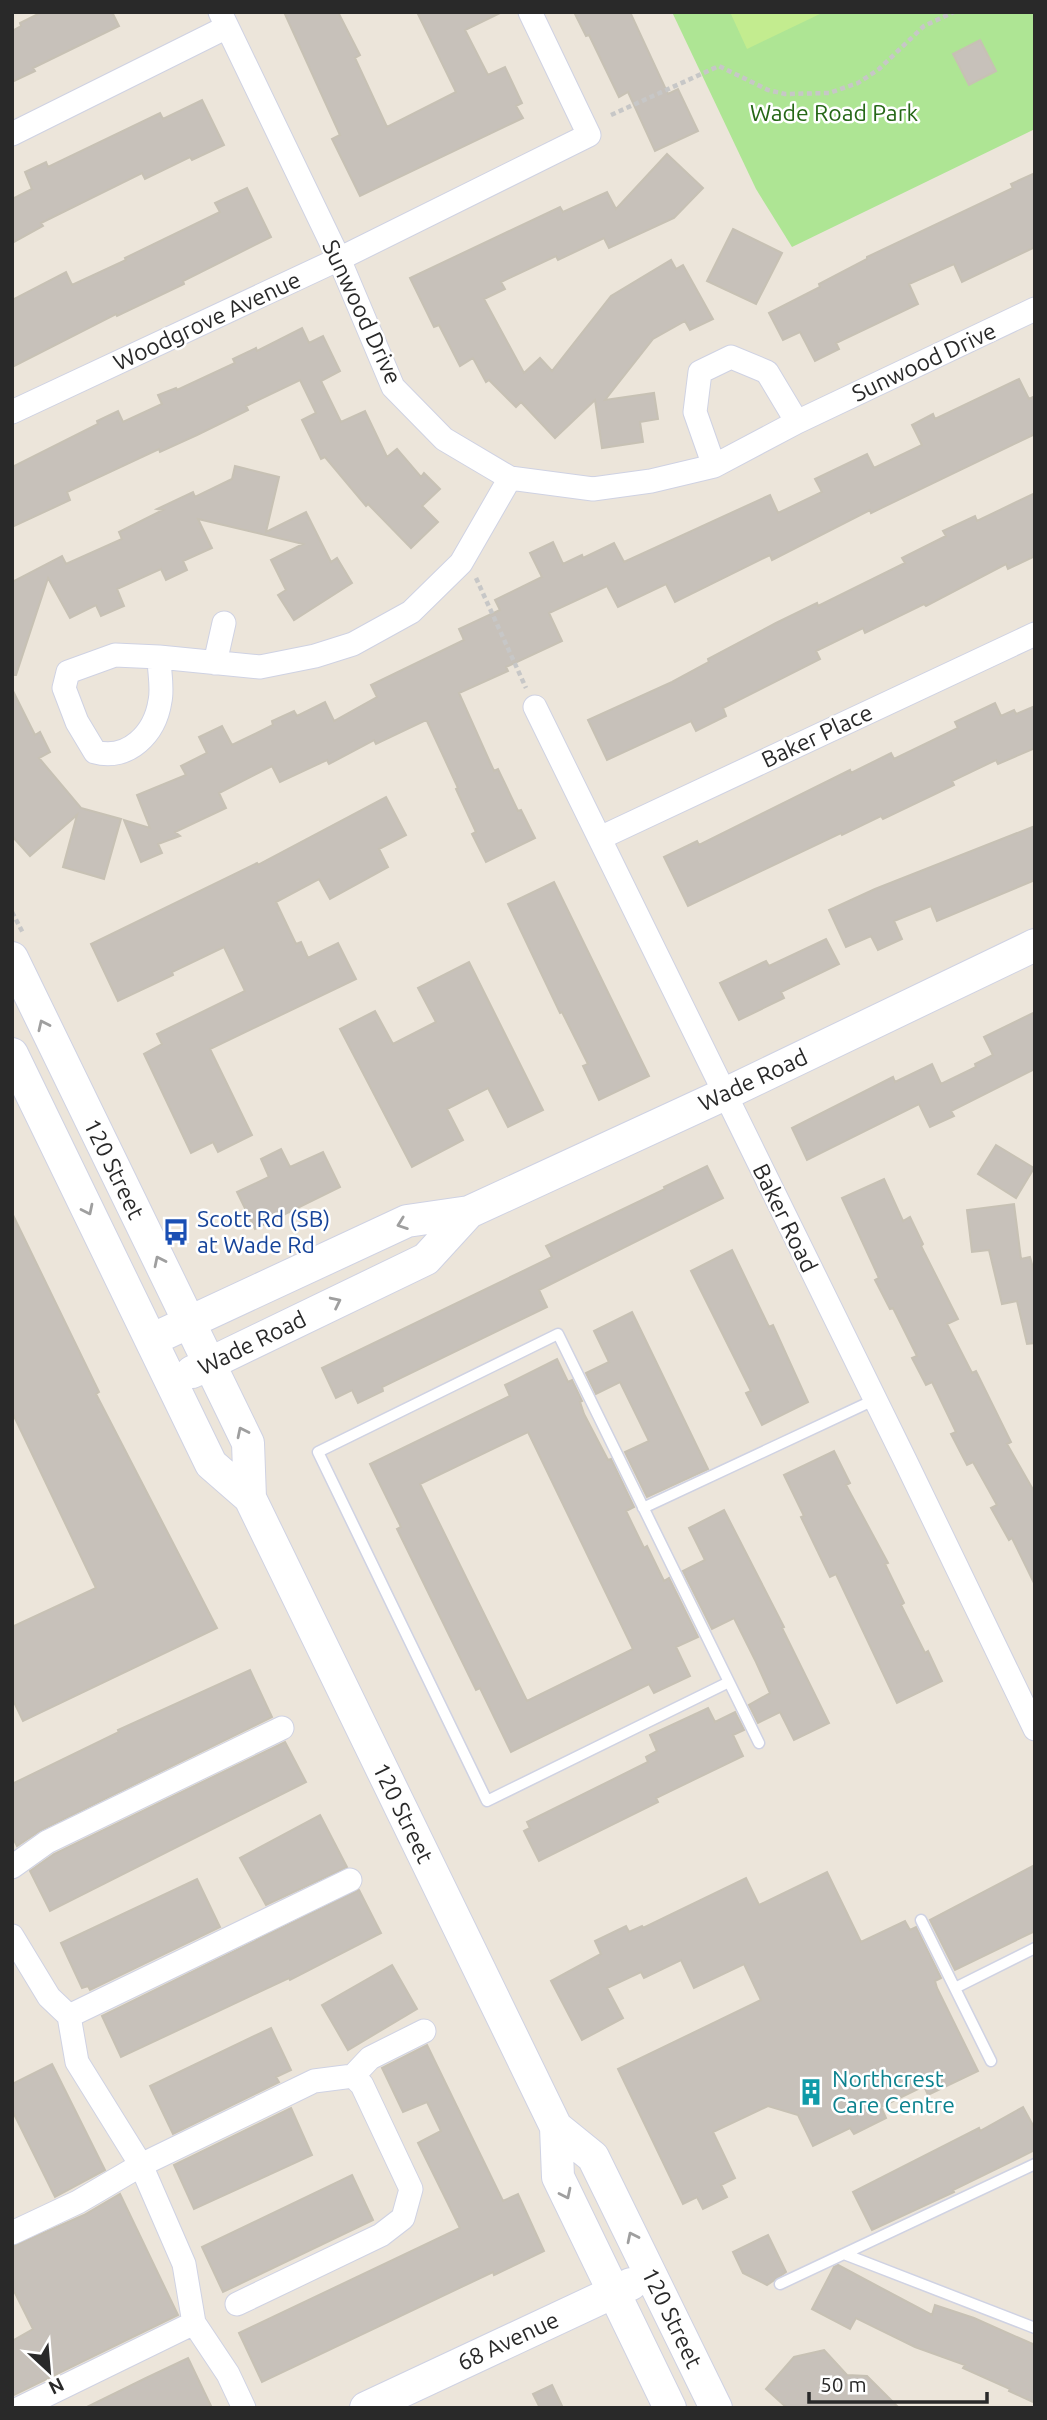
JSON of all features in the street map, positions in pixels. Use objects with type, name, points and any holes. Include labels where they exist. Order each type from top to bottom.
[{"type":"main road","name":"Wade Road","points":[[151,1340],[407,1221],[469,1212],[1035,945]]},
{"type":"main road","name":"120 Street","points":[[12,958],[248,1443],[250,1498]]},
{"type":"main road","name":"120 Street","points":[[12,1054],[211,1464],[250,1498],[556,2127],[558,2177],[670,2408]]},
{"type":"main road","name":"Wade Road","points":[[172,1381],[426,1259],[469,1212]]},
{"type":"main road","name":"120 Street","points":[[556,2127],[593,2157],[716,2408]]},
{"type":"main road","name":"68 Avenue","points":[[366,2408],[650,2275]]},
{"type":"street","name":"Woodgrove Avenue","points":[[12,412],[339,260],[589,135],[530,12]]},
{"type":"street","points":[[12,134],[224,19]]},
{"type":"street","name":"Sunwood Drive","points":[[224,19],[339,260],[394,387],[444,439],[510,478],[593,489],[651,481],[714,466],[797,422],[1035,309]]},
{"type":"street","points":[[714,466],[695,412],[700,372],[731,357],[767,372],[797,422]]},
{"type":"street","points":[[159,657],[161,701],[150,729],[125,753],[107,755],[95,752],[76,722],[64,688],[68,672],[115,655],[159,657],[260,667],[315,656],[353,644],[411,612],[461,563],[510,478]]},
{"type":"street","points":[[215,663],[225,623]]},
{"type":"street","name":"Baker Place","points":[[600,838],[1035,634]]},
{"type":"street","name":"Baker Road","points":[[535,708],[1035,1730]]},
{"type":"street","points":[[12,1867],[47,1842],[282,1728]]},
{"type":"street","points":[[69,2016],[351,1880]]},
{"type":"street","points":[[12,1936],[49,1997],[69,2016],[77,2062],[141,2165],[184,2264],[194,2323],[228,2374],[244,2408]]},
{"type":"street","points":[[12,2233],[78,2202],[141,2165],[314,2081],[352,2076],[370,2058],[424,2031]]},
{"type":"street","points":[[237,2304],[380,2235],[403,2218],[411,2189],[362,2085],[352,2076]]},
{"type":"street","points":[[20,2408],[194,2323]]},
{"type":"lane","points":[[729,1682],[486,1801],[318,1452],[558,1334],[759,1743]]},
{"type":"lane","points":[[643,1508],[874,1400]]},
{"type":"lane","points":[[921,1920],[992,2061]]},
{"type":"lane","points":[[955,1988],[1035,1948]]},
{"type":"lane","points":[[780,2284],[1035,2164]]},
{"type":"lane","points":[[844,2254],[1035,2328]]},
{"type":"path","points":[[611,115],[719,66],[768,90],[785,94],[807,95],[836,91],[858,83],[879,69],[924,26],[954,12]]},
{"type":"path","points":[[474,575],[535,708]]},
{"type":"green space","name":"Wade Road Park","points":[[672,12],[1035,12],[1035,129],[792,247],[756,189]]},
{"type":"green space","points":[[730,12],[824,12],[747,49]]},
{"type":"building","points":[[42,12],[112,12],[119,26],[33,68],[35,71],[12,82],[12,31],[21,26],[20,23]]},
{"type":"building","points":[[284,12],[338,12],[360,55],[355,58],[387,127],[456,92],[417,12],[502,12],[465,30],[488,75],[505,67],[522,103],[516,106],[523,118],[360,196],[332,139],[340,135]]},
{"type":"building","points":[[574,12],[630,12],[668,94],[678,89],[698,131],[655,151],[628,92],[619,97],[589,35],[586,36]]},
{"type":"building","points":[[980,40],[996,71],[969,85],[953,54]]},
{"type":"building","points":[[202,100],[224,145],[192,160],[190,157],[145,179],[142,173],[41,223],[43,226],[12,243],[12,199],[32,189],[25,172],[46,162],[48,167],[160,113],[163,119]]},
{"type":"building","points":[[667,154],[703,188],[674,218],[609,248],[604,238],[558,260],[556,256],[501,282],[505,289],[484,299],[524,373],[540,358],[552,371],[611,296],[671,260],[676,269],[683,265],[713,319],[690,330],[685,321],[653,339],[605,400],[654,393],[658,419],[640,422],[643,442],[602,448],[595,400],[555,438],[521,402],[516,407],[489,380],[486,382],[473,358],[460,366],[439,325],[434,327],[410,278],[560,207],[563,212],[607,192],[616,209]]},
{"type":"building","points":[[1035,173],[1035,247],[962,282],[954,264],[909,284],[918,304],[836,343],[839,349],[815,361],[800,332],[783,340],[769,313],[820,287],[819,284],[867,257],[1013,188],[1011,184]]},
{"type":"building","points":[[247,188],[271,237],[183,281],[184,284],[117,316],[116,314],[12,367],[12,300],[66,272],[72,285],[126,260],[125,258],[220,212],[215,203]]},
{"type":"building","points":[[733,229],[782,253],[756,304],[707,281]]},
{"type":"building","points":[[302,328],[309,343],[323,336],[340,371],[321,381],[341,422],[365,411],[387,457],[397,449],[421,477],[424,473],[440,489],[422,506],[438,522],[411,548],[368,504],[366,506],[325,457],[321,459],[302,420],[316,413],[300,380],[246,406],[248,410],[197,435],[160,452],[159,449],[67,492],[70,500],[12,527],[12,467],[98,424],[97,421],[118,411],[123,422],[162,404],[158,395],[176,388],[177,390],[235,363],[233,359],[256,348],[257,351]]},
{"type":"building","points":[[1019,379],[1029,399],[1035,396],[1035,434],[871,513],[870,510],[772,560],[770,555],[675,602],[666,584],[618,607],[607,586],[549,613],[562,641],[506,667],[508,671],[459,693],[494,771],[498,769],[518,811],[521,810],[535,838],[486,862],[472,834],[476,832],[456,789],[458,788],[427,721],[424,721],[376,744],[374,740],[329,764],[327,760],[280,782],[272,766],[219,793],[226,808],[175,832],[180,836],[158,844],[162,853],[141,862],[124,820],[150,828],[137,795],[186,775],[181,766],[207,753],[199,737],[222,726],[232,745],[273,725],[272,721],[294,711],[297,716],[325,702],[334,721],[377,697],[371,685],[464,640],[459,629],[500,610],[495,600],[542,577],[530,553],[553,542],[563,564],[614,543],[624,562],[770,495],[778,513],[822,492],[815,479],[867,454],[874,468],[922,445],[912,425],[933,414],[935,419]]},
{"type":"building","points":[[235,466],[279,477],[266,532],[306,512],[331,562],[337,558],[352,583],[294,620],[278,595],[286,590],[271,560],[303,544],[198,519],[212,548],[183,561],[187,570],[166,580],[161,569],[117,589],[124,606],[101,616],[96,605],[70,618],[48,578],[16,675],[12,675],[12,582],[62,556],[66,564],[122,539],[119,532],[163,510],[157,509],[193,492],[195,497],[232,479]]},
{"type":"building","points":[[1035,493],[1035,556],[1008,569],[1006,564],[926,606],[924,604],[865,633],[863,628],[816,651],[820,659],[723,708],[726,716],[696,731],[691,721],[607,760],[588,720],[672,682],[709,662],[708,659],[776,623],[817,603],[818,606],[905,563],[902,558],[946,536],[943,531],[975,516],[977,521]]},
{"type":"building","points":[[12,689],[35,735],[40,732],[50,752],[39,758],[81,808],[121,819],[104,879],[63,867],[77,815],[30,856],[12,836]]},
{"type":"building","points":[[995,703],[1001,716],[1014,710],[1016,714],[1035,706],[1035,748],[998,764],[996,760],[952,781],[954,785],[883,819],[881,816],[842,835],[841,833],[688,906],[664,857],[697,841],[699,845],[850,770],[851,773],[891,753],[894,759],[958,728],[955,722]]},
{"type":"building","points":[[386,797],[406,835],[379,849],[388,867],[330,899],[319,879],[276,902],[296,944],[301,942],[308,958],[338,943],[356,979],[210,1049],[252,1135],[218,1152],[213,1142],[191,1153],[144,1054],[162,1044],[157,1034],[245,991],[224,947],[118,1001],[91,944],[257,863],[258,865]]},
{"type":"building","points":[[1035,826],[1035,880],[937,921],[931,906],[894,921],[902,939],[878,950],[871,936],[846,947],[829,910]]},
{"type":"building","points":[[554,882],[649,1076],[599,1100],[583,1066],[588,1064],[562,1012],[560,1013],[508,904]]},
{"type":"building","points":[[826,939],[839,964],[781,992],[784,998],[739,1020],[720,983],[766,961],[769,966]]},
{"type":"building","points":[[469,962],[543,1110],[508,1127],[488,1088],[447,1109],[463,1140],[412,1167],[340,1029],[375,1011],[393,1044],[436,1022],[418,988]]},
{"type":"building","points":[[1035,1012],[1035,1069],[951,1111],[954,1116],[930,1127],[919,1104],[807,1160],[792,1128],[893,1077],[895,1082],[932,1064],[941,1084],[976,1067],[975,1064],[993,1055],[984,1037]]},
{"type":"building","points":[[996,1145],[1034,1168],[1016,1198],[978,1174]]},
{"type":"building","points":[[281,1149],[290,1167],[323,1152],[340,1187],[255,1229],[237,1192],[269,1177],[261,1159]]},
{"type":"building","points":[[707,1166],[723,1198],[539,1290],[547,1307],[382,1387],[383,1391],[358,1403],[352,1390],[336,1398],[322,1368],[552,1257],[546,1246]]},
{"type":"building","points":[[884,1179],[903,1221],[910,1217],[923,1244],[921,1246],[958,1319],[947,1324],[972,1373],[976,1371],[1011,1442],[1007,1444],[1035,1493],[1035,1585],[1012,1538],[1009,1540],[991,1508],[997,1505],[973,1462],[967,1465],[951,1434],[956,1432],[932,1382],[926,1385],[912,1358],[917,1356],[893,1308],[890,1309],[875,1280],[879,1278],[842,1198]]},
{"type":"building","points":[[1014,1204],[1021,1259],[1030,1257],[1035,1275],[1035,1343],[1027,1344],[1017,1301],[1002,1304],[989,1250],[972,1252],[967,1210]]},
{"type":"building","points":[[12,1213],[99,1392],[96,1394],[217,1628],[23,1721],[12,1698],[12,1627],[96,1588],[12,1412]]},
{"type":"building","points":[[732,1250],[769,1327],[773,1325],[808,1402],[762,1425],[746,1393],[751,1391],[691,1271]]},
{"type":"building","points":[[632,1312],[708,1469],[647,1497],[625,1452],[649,1441],[620,1382],[596,1394],[586,1373],[609,1362],[594,1331]]},
{"type":"building","points":[[557,1359],[568,1382],[572,1380],[582,1401],[580,1402],[584,1414],[608,1460],[611,1459],[634,1507],[626,1511],[644,1548],[647,1546],[664,1581],[669,1578],[698,1637],[676,1647],[690,1676],[654,1693],[649,1684],[511,1752],[480,1688],[476,1690],[397,1529],[401,1527],[370,1464],[510,1396],[505,1385]],"holes":[[[528,1432],[633,1649],[527,1701],[420,1484]]]},
{"type":"building","points":[[834,1451],[850,1483],[846,1485],[888,1563],[885,1564],[904,1603],[901,1605],[942,1681],[897,1703],[836,1574],[830,1577],[784,1475]]},
{"type":"building","points":[[724,1510],[829,1723],[794,1740],[780,1712],[758,1723],[749,1705],[770,1693],[756,1662],[734,1618],[712,1629],[683,1571],[705,1560],[689,1528]]},
{"type":"building","points":[[250,1670],[272,1717],[41,1830],[17,1846],[12,1836],[12,1784],[119,1732],[118,1730]]},
{"type":"building","points":[[708,1708],[715,1722],[735,1712],[744,1730],[733,1735],[743,1756],[656,1798],[658,1802],[539,1861],[524,1831],[530,1828],[527,1822],[648,1762],[646,1757],[657,1751],[650,1735]]},
{"type":"building","points":[[285,1742],[306,1782],[50,1911],[30,1871],[54,1854]]},
{"type":"building","points":[[320,1815],[347,1867],[266,1905],[240,1858]]},
{"type":"building","points":[[1035,1865],[1035,1931],[955,1970],[930,1920]]},
{"type":"building","points":[[827,1872],[861,1942],[905,1921],[910,1930],[916,1927],[941,1978],[935,1981],[937,1988],[978,2071],[928,2095],[924,2086],[881,2107],[886,2118],[854,2134],[850,2128],[813,2146],[798,2115],[768,2106],[713,2132],[735,2178],[721,2185],[727,2197],[703,2209],[697,2197],[683,2204],[618,2069],[761,2000],[744,1964],[694,1988],[681,1960],[644,1978],[641,1972],[607,1988],[623,2018],[582,2040],[551,1981],[601,1954],[595,1941],[626,1926],[629,1932],[642,1926],[643,1928],[746,1878],[759,1905]]},
{"type":"building","points":[[197,1879],[220,1927],[90,1990],[88,1986],[82,1988],[61,1943]]},
{"type":"building","points":[[359,1890],[381,1933],[290,1980],[289,1978],[121,2057],[102,2016]]},
{"type":"building","points":[[392,1965],[417,2009],[348,2050],[322,2005]]},
{"type":"building","points":[[271,2028],[291,2070],[276,2077],[279,2082],[173,2134],[150,2086]]},
{"type":"building","points":[[427,2045],[503,2201],[518,2194],[544,2251],[494,2275],[493,2272],[262,2382],[239,2333],[460,2228],[418,2143],[441,2131],[427,2102],[403,2112],[382,2068]]},
{"type":"building","points":[[52,2064],[105,2170],[55,2197],[12,2110],[12,2084]]},
{"type":"building","points":[[1023,2107],[1035,2129],[1035,2150],[872,2230],[853,2192],[979,2128],[980,2131]]},
{"type":"building","points":[[291,2108],[312,2155],[194,2209],[174,2165]]},
{"type":"building","points":[[352,2175],[373,2220],[223,2292],[202,2247]]},
{"type":"building","points":[[120,2194],[178,2315],[12,2396],[12,2341],[33,2329],[12,2287],[12,2247],[84,2215]]},
{"type":"building","points":[[768,2235],[786,2272],[767,2285],[743,2273],[733,2252]]},
{"type":"building","points":[[838,2265],[932,2315],[935,2305],[974,2318],[1035,2345],[1035,2403],[963,2368],[965,2365],[915,2347],[856,2318],[850,2329],[812,2309],[834,2267]]},
{"type":"building","points":[[824,2350],[847,2375],[867,2376],[899,2408],[787,2408],[766,2389],[794,2357]]},
{"type":"building","points":[[188,2358],[212,2408],[85,2408],[146,2378]]},
{"type":"building","points":[[552,2385],[563,2408],[540,2408],[533,2394]]},
{"type":"place","name":"Scott Rd (SB) at Wade Rd","points":[[176,1232]]},
{"type":"place","name":"Northcrest Care Centre","points":[[811,2092]]}]
